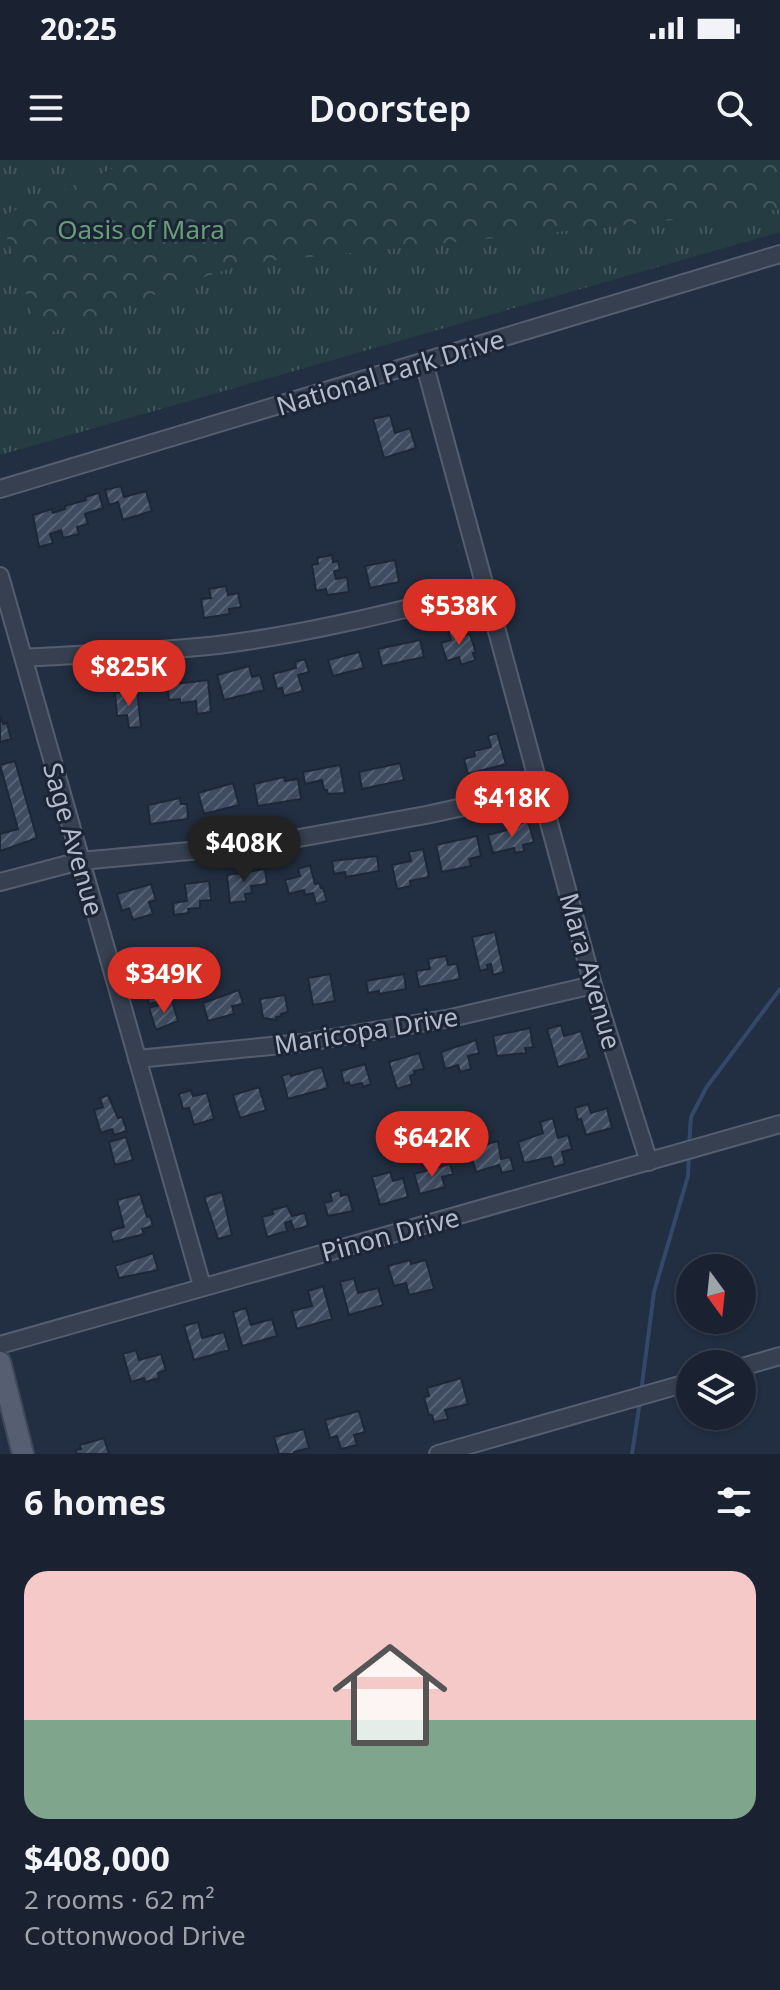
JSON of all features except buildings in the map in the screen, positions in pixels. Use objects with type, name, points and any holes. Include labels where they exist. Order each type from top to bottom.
[{"type":"main road","points":[[0,1362],[23,1454]]},
{"type":"street","name":"National Park Drive","points":[[0,489],[780,254]]},
{"type":"street","name":"Mara Avenue","points":[[424,362],[593,985],[649,1162]]},
{"type":"street","name":"Sage Avenue","points":[[0,576],[202,1286]]},
{"type":"street","points":[[24,658],[157,651],[221,644],[387,614],[486,589]]},
{"type":"street","points":[[0,882],[80,861],[266,844],[541,790]]},
{"type":"street","name":"Maricopa Drive","points":[[137,1059],[302,1043],[451,1018],[593,985]]},
{"type":"street","name":"Pinon Drive","points":[[0,1345],[780,1124]]},
{"type":"street","points":[[756,1363],[780,1356]]},
{"type":"street","points":[[438,1454],[676,1386]]},
{"type":"green space","points":[[0,160],[133,160],[0,217]]},
{"type":"green space","name":"Oasis of Mara","points":[[133,160],[780,160],[780,209],[241,264],[40,336],[0,217]]},
{"type":"green space","points":[[780,209],[780,232],[0,455],[0,217],[40,336],[241,264]]},
{"type":"waterway","points":[[689,1146],[691,1117],[706,1088],[780,989]]},
{"type":"waterway","points":[[641,1392],[654,1292],[688,1176],[689,1155]]},
{"type":"waterway","points":[[632,1454],[640,1401]]}]
